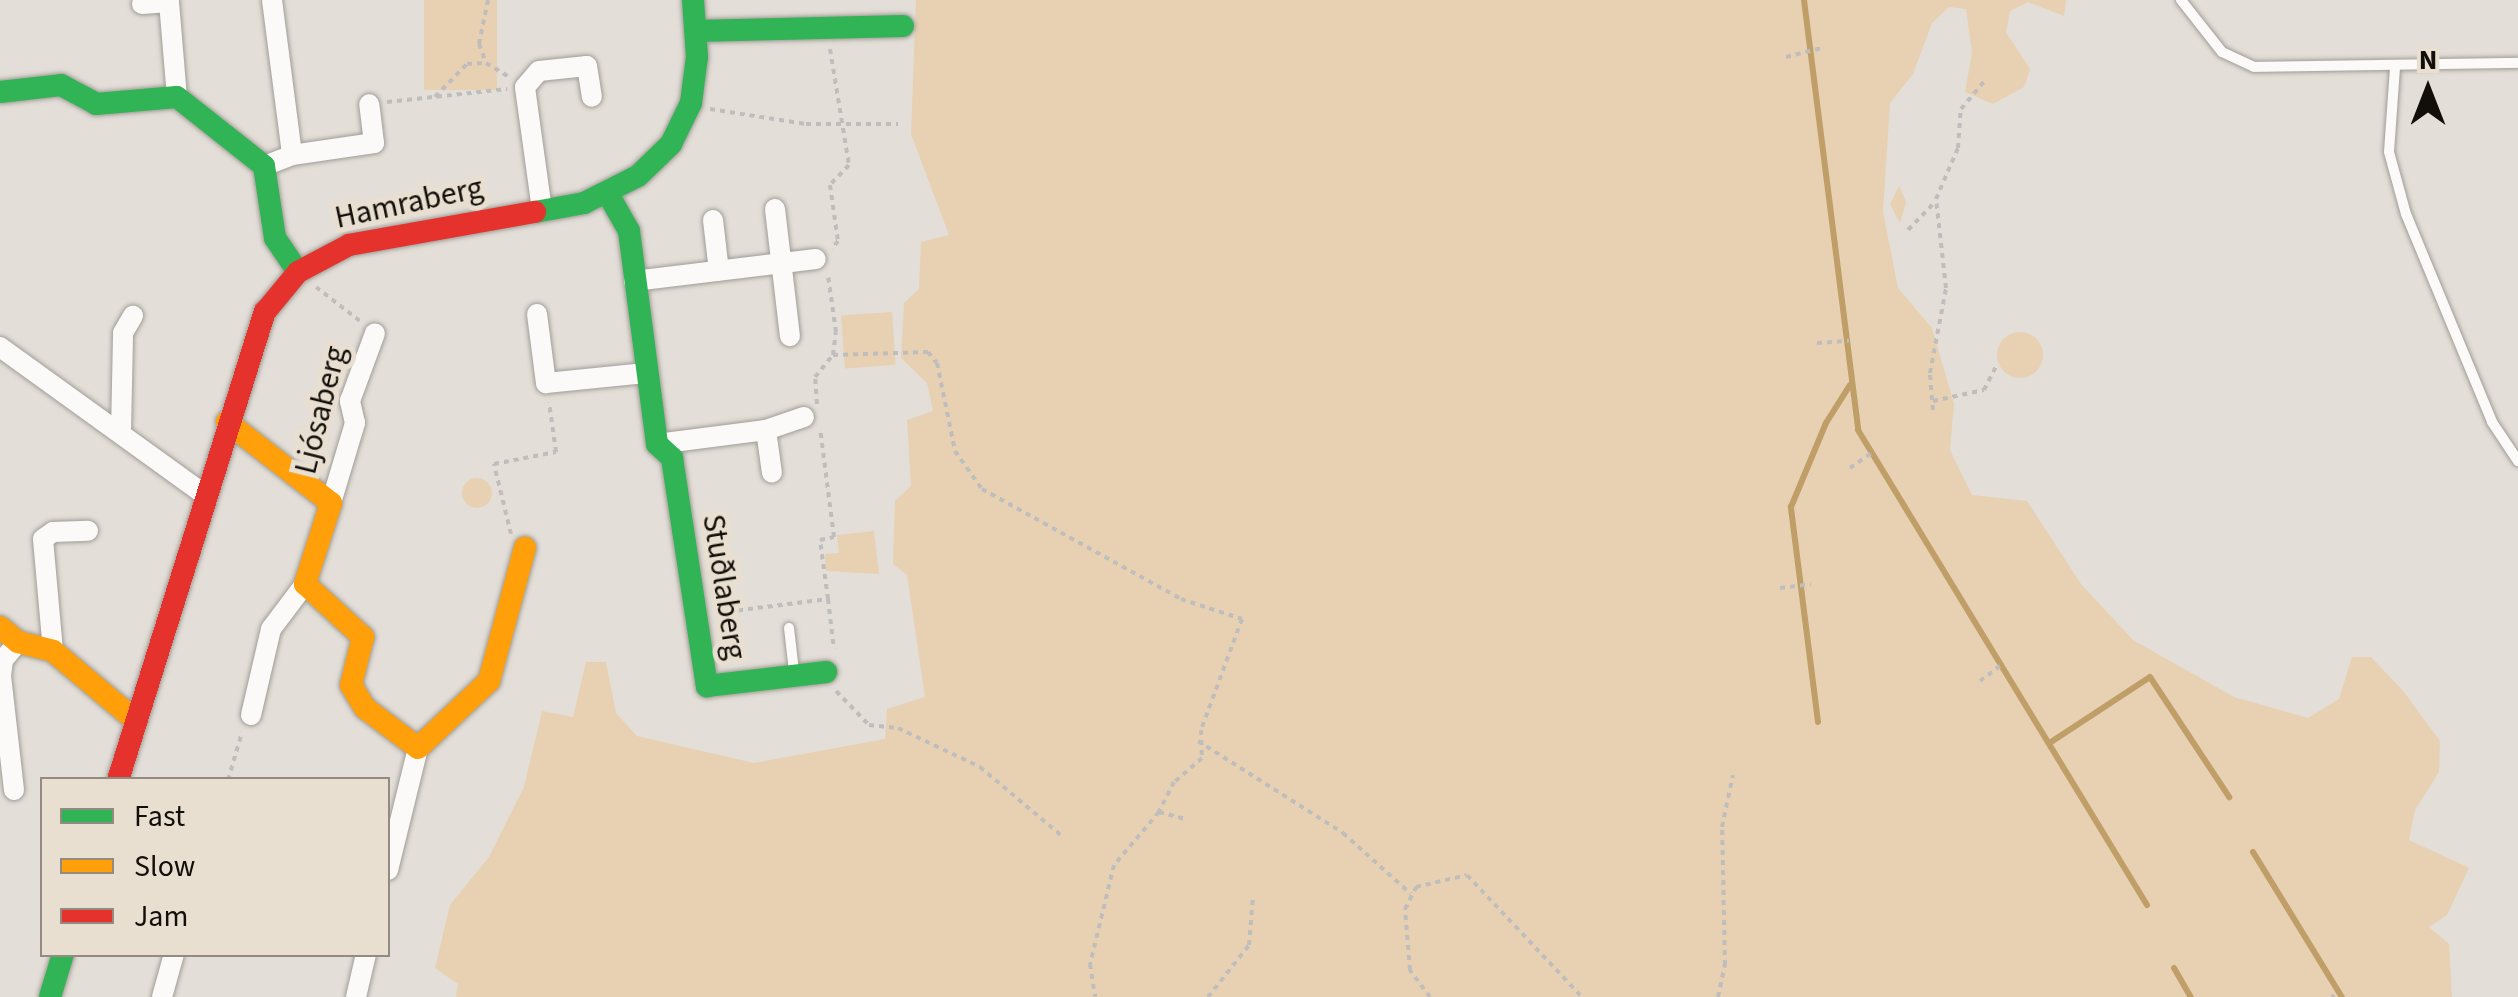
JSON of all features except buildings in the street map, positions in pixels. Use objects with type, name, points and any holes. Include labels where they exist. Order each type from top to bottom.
[{"type":"street","points":[[272,0],[292,155]]},
{"type":"street","name":"Hamraberg","points":[[119,777],[226,422],[265,312],[298,272],[350,245],[608,194],[671,144],[692,103],[696,31],[693,0]]},
{"type":"street","points":[[142,4],[169,2],[178,97]]},
{"type":"street","points":[[696,31],[903,26]]},
{"type":"street","points":[[542,210],[525,86],[539,70],[587,66],[592,97]]},
{"type":"street","points":[[0,92],[61,85],[96,104],[178,97],[264,166],[275,238],[298,272]]},
{"type":"street","points":[[264,166],[292,155],[374,143],[370,104]]},
{"type":"street","name":"Stuðlaberg","points":[[608,194],[629,231],[657,444],[672,458],[706,686],[831,669]]},
{"type":"street","points":[[775,209],[790,336]]},
{"type":"street","points":[[713,220],[719,271]]},
{"type":"street","points":[[634,281],[816,258]]},
{"type":"street","points":[[537,314],[546,383],[646,373]]},
{"type":"street","points":[[121,432],[123,333],[132,316]]},
{"type":"street","name":"Ljósaberg","points":[[252,715],[271,629],[305,584],[355,422],[350,402],[375,334]]},
{"type":"street","points":[[0,347],[204,494]]},
{"type":"street","points":[[657,444],[766,430],[804,417]]},
{"type":"street","name":"Ljósaberg","points":[[226,422],[331,503]]},
{"type":"street","points":[[766,430],[772,473]]},
{"type":"street","points":[[53,651],[43,539],[53,532],[88,531]]},
{"type":"street","points":[[390,862],[418,748],[489,681],[524,548]]},
{"type":"street","points":[[305,584],[363,637],[351,685],[365,708],[418,748]]},
{"type":"street","points":[[14,790],[1,676],[9,634],[53,651],[135,720]]},
{"type":"street","points":[[50,997],[62,957]]},
{"type":"street","points":[[162,997],[173,957]]},
{"type":"street","points":[[356,997],[365,957]]},
{"type":"lane","points":[[2181,0],[2235,61],[2395,68],[2518,64]]},
{"type":"lane","points":[[2395,68],[2389,152],[2406,214],[2492,422],[2518,460]]},
{"type":"lane","points":[[789,628],[794,676]]},
{"type":"path","points":[[486,63],[479,44],[488,0]]},
{"type":"path","points":[[827,28],[849,165],[830,185],[838,241],[826,257],[833,354],[815,376],[834,538],[820,540],[831,669],[869,725],[898,728],[980,767],[1063,837]]},
{"type":"path","points":[[1786,57],[1821,48]]},
{"type":"path","points":[[435,97],[468,64],[486,63],[525,86]]},
{"type":"path","points":[[1908,230],[1936,202],[1958,148],[1961,108],[1985,80]]},
{"type":"path","points":[[370,104],[525,86]]},
{"type":"path","points":[[692,103],[732,114],[840,126],[898,124]]},
{"type":"path","points":[[1933,410],[1946,288],[1936,202]]},
{"type":"path","points":[[298,272],[375,334]]},
{"type":"path","points":[[1817,343],[1850,342]]},
{"type":"path","points":[[833,354],[928,352],[938,362],[955,451],[982,489],[1180,599],[1242,620],[1198,741],[1202,758],[1174,782],[1159,812],[1114,866],[1090,964],[1095,997]]},
{"type":"path","points":[[1931,401],[1984,390],[1996,366]]},
{"type":"path","points":[[524,548],[506,529],[494,464],[556,452],[546,383]]},
{"type":"path","points":[[1850,468],[1873,452]]},
{"type":"path","points":[[1780,588],[1811,584]]},
{"type":"path","points":[[719,631],[717,613],[828,599]]},
{"type":"path","points":[[1980,681],[2000,666]]},
{"type":"path","points":[[229,777],[252,715]]},
{"type":"path","points":[[1198,741],[1343,833],[1412,894]]},
{"type":"path","points":[[1718,997],[1726,965],[1722,827],[1733,774]]},
{"type":"path","points":[[1159,812],[1186,818]]},
{"type":"path","points":[[1430,997],[1410,970],[1403,919],[1412,894],[1458,875],[1477,879],[1582,997]]},
{"type":"path","points":[[1208,997],[1248,945],[1253,897]]},
{"type":"shaded area","points":[[424,0],[497,0],[497,90],[424,90]]},
{"type":"shaded area","points":[[916,0],[2066,0],[2064,16],[2028,2],[2010,11],[2006,32],[2030,69],[2024,87],[1993,104],[1965,92],[1972,53],[1966,9],[1949,7],[1932,23],[1913,74],[1890,103],[1883,212],[1898,288],[1932,328],[1954,404],[1950,450],[1972,495],[2027,501],[2081,584],[2133,640],[2234,697],[2308,718],[2339,699],[2352,657],[2371,657],[2404,692],[2440,741],[2439,772],[2415,810],[2409,840],[2469,868],[2447,915],[2429,927],[2449,944],[2452,997],[456,997],[458,984],[435,968],[450,905],[489,857],[524,787],[542,711],[573,717],[586,662],[606,662],[616,713],[637,736],[754,763],[885,739],[887,709],[925,697],[907,575],[893,564],[895,501],[911,486],[907,420],[933,411],[927,383],[901,358],[904,303],[919,289],[921,242],[949,235],[911,134]]},
{"type":"shaded area","points":[[1899,186],[1906,202],[1900,223],[1890,204]]},
{"type":"shaded area","points":[[892,312],[896,365],[845,368],[841,316]]},
{"type":"shaded area","points":[[2020,332],[2036,339],[2043,355],[2036,371],[2020,378],[2004,371],[1997,355],[2004,339]]},
{"type":"shaded area","points":[[477,478],[488,482],[492,493],[488,504],[477,508],[466,504],[462,493],[466,482]]},
{"type":"shaded area","points":[[874,531],[879,574],[826,571],[825,554],[839,553],[837,535]]},
{"type":"waterway","points":[[1804,0],[1858,430],[2147,905]]},
{"type":"waterway","points":[[1818,722],[1791,507],[1826,423],[1850,385]]},
{"type":"waterway","points":[[2051,742],[2150,677],[2229,797]]},
{"type":"waterway","points":[[2253,852],[2342,997]]},
{"type":"waterway","points":[[2174,968],[2191,997]]},
{"type":"traffic: fast","points":[[535,212],[584,203],[638,176],[671,144],[691,103],[697,57],[693,0]]},
{"type":"traffic: fast","points":[[696,31],[903,26]]},
{"type":"traffic: fast","points":[[0,92],[61,85],[96,104],[177,97],[264,166],[275,238],[298,272]]},
{"type":"traffic: fast","points":[[608,194],[629,231],[657,444],[672,458],[707,686],[826,672]]},
{"type":"traffic: fast","points":[[50,997],[62,957]]},
{"type":"traffic: slow","points":[[227,422],[331,503],[305,584],[363,637],[351,685],[365,708],[418,748],[489,681],[525,548]]},
{"type":"traffic: slow","points":[[0,627],[18,642],[53,651],[135,720]]},
{"type":"traffic: jam","points":[[119,777],[265,312],[298,272],[349,245],[535,212]]}]
